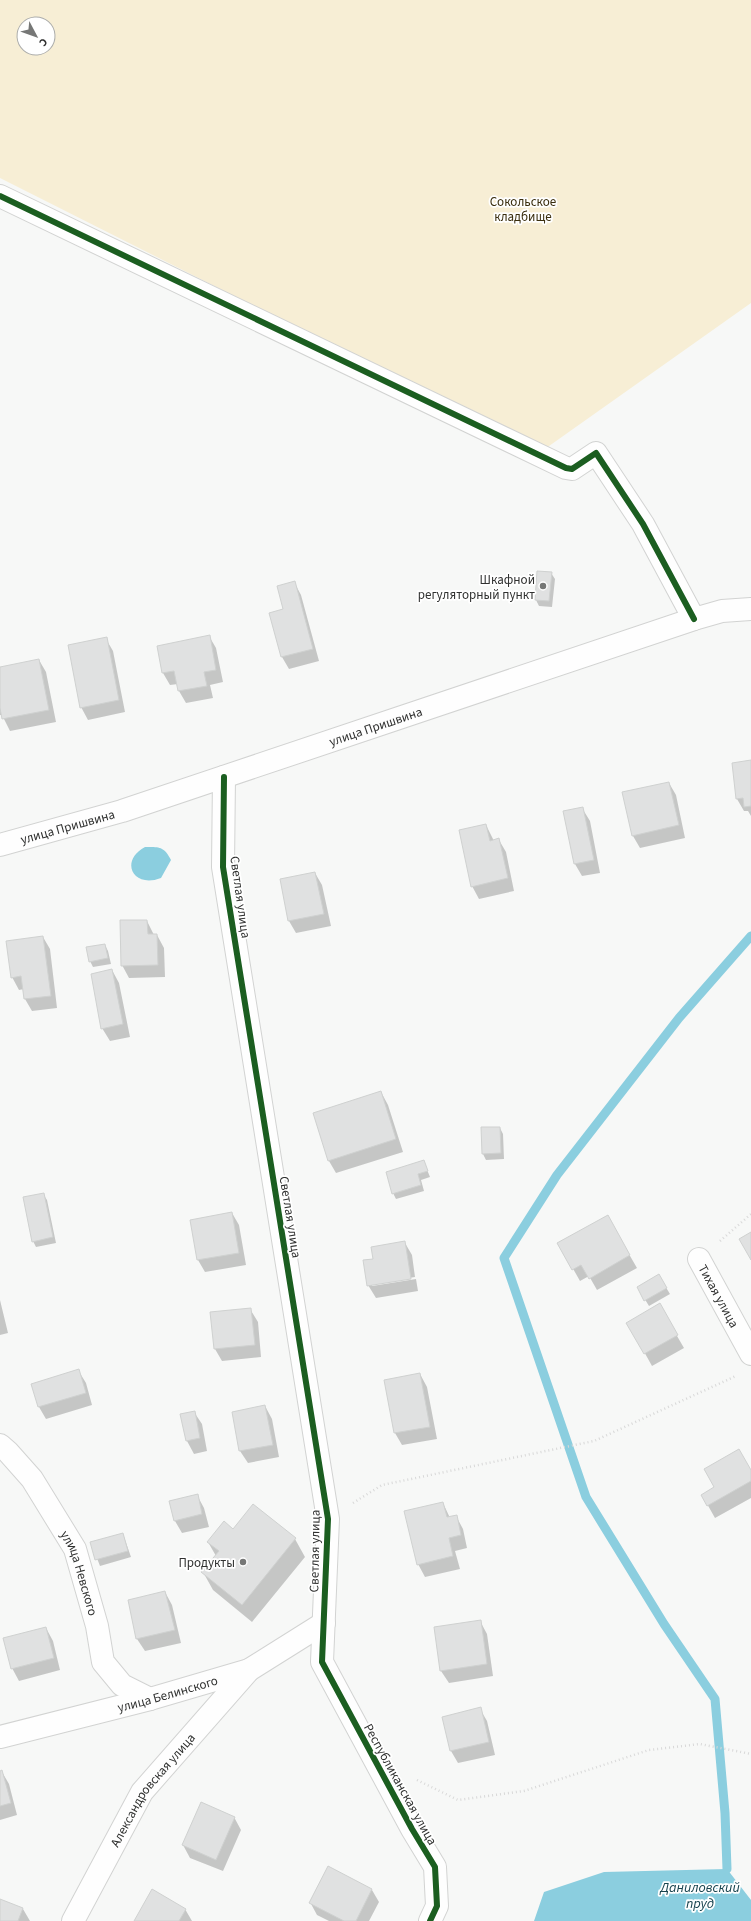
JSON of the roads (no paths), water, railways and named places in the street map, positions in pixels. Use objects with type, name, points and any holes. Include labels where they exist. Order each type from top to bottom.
[{"type":"street","points":[[0,196],[566,468],[572,469],[596,453],[642,524],[694,619]]},
{"type":"street","name":"улица Пришвина","points":[[0,845],[122,811],[694,619],[722,611],[751,609]]},
{"type":"street","name":"Светлая улица","points":[[224,777],[223,867],[328,1519],[322,1662]]},
{"type":"street","name":"Тихая улица","points":[[700,1258],[751,1354]]},
{"type":"street","name":"улица Невского","points":[[0,1445],[32,1479],[75,1549],[97,1626],[103,1662],[122,1685],[150,1699]]},
{"type":"street","name":"улица Белинского","points":[[0,1737],[150,1699],[248,1670],[324,1623]]},
{"type":"street","name":"Республиканская улица","points":[[322,1662],[412,1829],[435,1867],[437,1906],[430,1921]]},
{"type":"street","name":"Александровская улица","points":[[73,1921],[142,1792],[248,1670]]},
{"type":"water","points":[[145,847],[161,848],[166,852],[171,860],[161,878],[143,880],[137,877],[133,872],[131,866],[133,859],[137,853]]},
{"type":"water","name":"Даниловский пруд","points":[[727,1869],[751,1900],[751,1921],[534,1921],[544,1892],[604,1872]]},
{"type":"waterway","points":[[727,1869],[725,1813],[715,1699],[664,1624],[586,1497],[504,1258],[557,1175],[679,1018],[751,936]]},
{"type":"place","name":"Шкафной регуляторный пункт","points":[[543,586]]},
{"type":"place","name":"Продукты","points":[[243,1562]]},
{"type":"park label","name":"Сокольское кладбище","points":[[523,208]]}]
